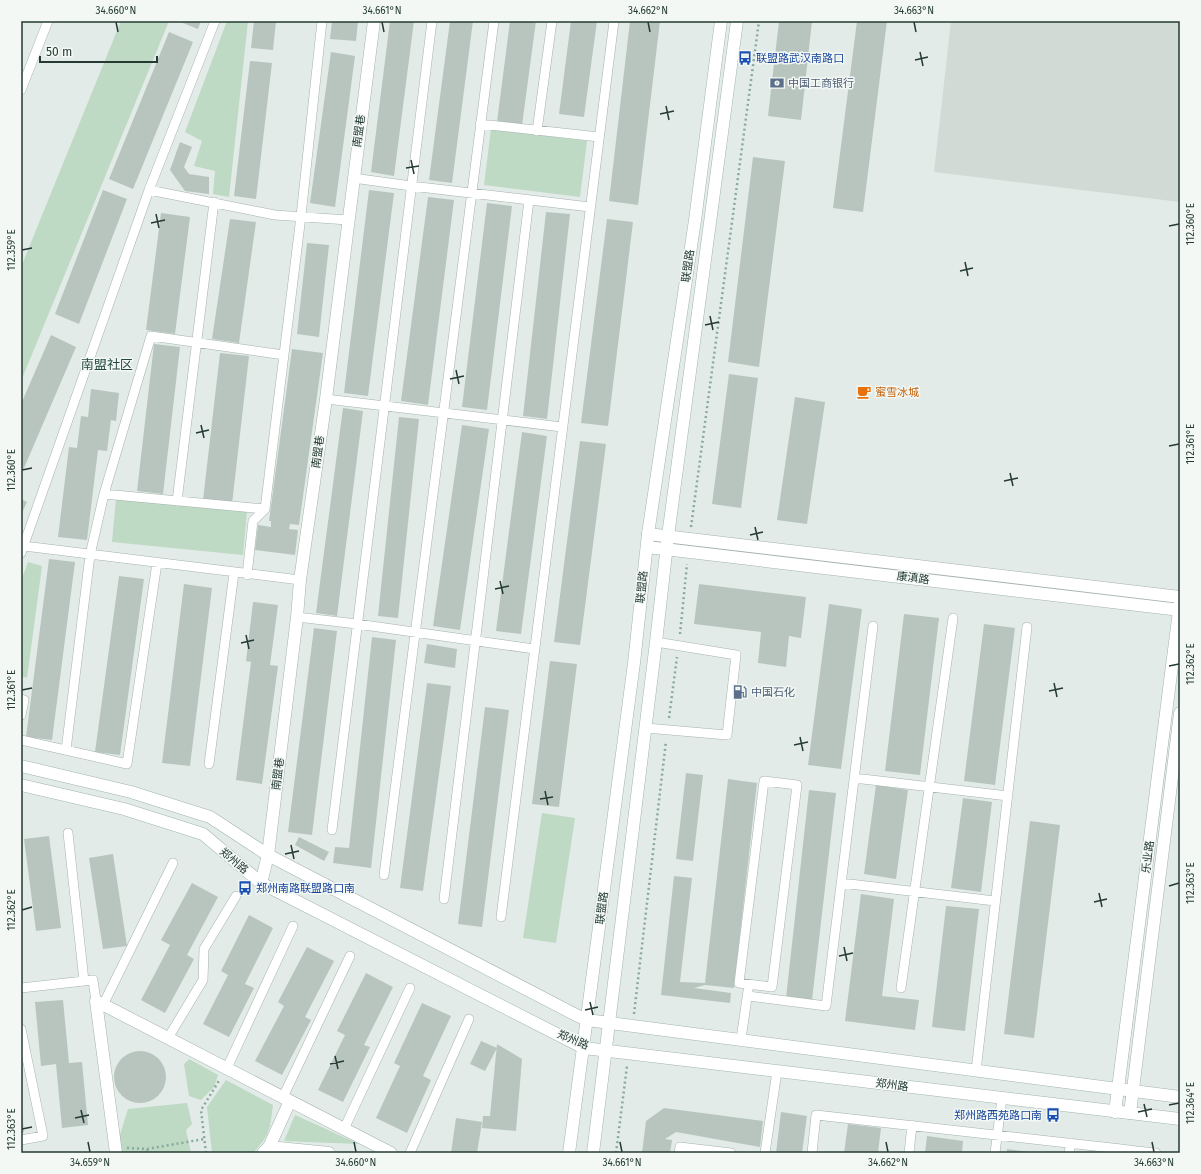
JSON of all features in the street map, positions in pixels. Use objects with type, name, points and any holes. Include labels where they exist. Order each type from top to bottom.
[{"type":"street","name":"南盟巷","points":[[261,883],[268,855],[297,617],[300,580],[326,399],[374,21]]},
{"type":"street","name":"联盟路","points":[[569,1153],[633,671],[648,534],[695,220],[722,21]]},
{"type":"street","name":"联盟路","points":[[593,1153],[646,728],[666,549],[737,21]]},
{"type":"street","name":"康滇路","points":[[648,534],[1180,597]]},
{"type":"street","name":"康滇路","points":[[647,546],[688,552],[1180,608]]},
{"type":"street","name":"乐业路","points":[[1115,1112],[1180,608]]},
{"type":"street","name":"乐业路","points":[[1130,1113],[1180,713]]},
{"type":"street","name":"郑州路","points":[[21,766],[131,792],[210,817],[268,855],[587,1020],[1180,1097]]},
{"type":"street","name":"郑州路","points":[[21,785],[124,809],[203,834],[261,883],[584,1048],[1180,1119]]},
{"type":"street","points":[[100,1003],[391,1153]]},
{"type":"street","points":[[100,1003],[116,1150]]},
{"type":"street","points":[[286,1099],[266,1150],[329,1153]]},
{"type":"lane","points":[[21,90],[48,21]]},
{"type":"lane","points":[[216,21],[149,190],[22,549],[90,555],[300,580]]},
{"type":"lane","points":[[247,574],[253,522],[265,509],[301,216],[322,21]]},
{"type":"lane","points":[[332,830],[432,21]]},
{"type":"lane","points":[[384,875],[494,21]]},
{"type":"lane","points":[[537,131],[552,21]]},
{"type":"lane","points":[[500,917],[614,21]]},
{"type":"lane","points":[[480,124],[599,138]]},
{"type":"lane","points":[[353,178],[590,207]]},
{"type":"lane","points":[[149,190],[275,214],[348,220]]},
{"type":"lane","points":[[444,899],[528,200]]},
{"type":"lane","points":[[177,501],[214,202]]},
{"type":"lane","points":[[66,750],[90,555],[104,494],[151,336],[284,355]]},
{"type":"lane","points":[[326,399],[562,427]]},
{"type":"lane","points":[[104,494],[265,509]]},
{"type":"lane","points":[[21,740],[127,764],[157,563]]},
{"type":"lane","points":[[209,764],[234,573]]},
{"type":"lane","points":[[297,617],[534,649]]},
{"type":"lane","points":[[901,988],[952,618]]},
{"type":"lane","points":[[748,996],[826,1006],[873,626]]},
{"type":"lane","points":[[976,1071],[1027,628]]},
{"type":"lane","points":[[646,728],[727,735],[736,655],[656,642]]},
{"type":"lane","points":[[21,699],[24,700],[21,715]]},
{"type":"lane","points":[[854,778],[1008,796]]},
{"type":"lane","points":[[764,780],[797,785],[772,987],[750,984],[740,983],[764,780]]},
{"type":"lane","points":[[68,834],[84,981]]},
{"type":"lane","points":[[100,1003],[173,862]]},
{"type":"lane","points":[[841,883],[995,901]]},
{"type":"lane","points":[[168,1038],[203,980],[204,949],[236,896]]},
{"type":"lane","points":[[226,1068],[293,926]]},
{"type":"lane","points":[[286,1099],[350,956]]},
{"type":"lane","points":[[21,988],[93,980],[100,1003]]},
{"type":"lane","points":[[741,1039],[750,984]]},
{"type":"lane","points":[[344,1129],[410,988]]},
{"type":"lane","points":[[410,1153],[469,1019]]},
{"type":"lane","points":[[21,1029],[43,1136],[21,1140]]},
{"type":"lane","points":[[765,1153],[777,1070]]},
{"type":"lane","points":[[994,1153],[1002,1098]]},
{"type":"lane","points":[[812,1153],[816,1115],[1071,1143],[1136,1152],[1156,1153]]},
{"type":"lane","points":[[909,1153],[912,1125]]},
{"type":"lane","points":[[1069,1153],[1071,1143]]},
{"type":"lane","points":[[679,1153],[680,1147],[731,1153]]},
{"type":"path","points":[[690,539],[759,21]]},
{"type":"path","points":[[632,1025],[679,645],[688,552]]},
{"type":"path","points":[[616,1153],[629,1054]]},
{"type":"path","points":[[206,1153],[201,1110],[226,1068]]},
{"type":"path","points":[[116,1150],[147,1149],[204,1140]]},
{"type":"path","points":[[147,1149],[149,1153]]},
{"type":"shaded area","points":[[951,21],[1180,21],[1180,202],[934,172]]},
{"type":"green space","points":[[121,21],[169,21],[21,381],[21,267]]},
{"type":"green space","points":[[227,21],[248,21],[229,197],[213,194],[215,171],[194,166],[202,141],[185,132]]},
{"type":"green space","points":[[491,129],[587,141],[580,197],[484,185]]},
{"type":"green space","points":[[116,499],[247,512],[243,555],[112,542]]},
{"type":"green space","points":[[28,562],[42,566],[27,678],[21,676],[21,581]]},
{"type":"green space","points":[[542,813],[575,818],[556,943],[523,938]]},
{"type":"green space","points":[[189,1059],[218,1075],[214,1087],[201,1100],[189,1096],[184,1064]]},
{"type":"green space","points":[[226,1080],[273,1105],[271,1120],[266,1136],[253,1153],[212,1153],[207,1107]]},
{"type":"green space","points":[[187,1103],[192,1124],[186,1130],[191,1153],[120,1153],[118,1141],[128,1109]]},
{"type":"green space","points":[[295,1115],[359,1144],[284,1141]]},
{"type":"building","points":[[178,21],[201,21],[198,29]]},
{"type":"building","points":[[254,21],[276,21],[273,50],[251,48]]},
{"type":"building","points":[[332,21],[358,21],[356,41],[330,39]]},
{"type":"building","points":[[390,21],[414,21],[394,176],[371,172]]},
{"type":"building","points":[[450,21],[473,21],[452,183],[429,180]]},
{"type":"building","points":[[510,21],[536,21],[522,125],[497,122]]},
{"type":"building","points":[[571,21],[597,21],[584,117],[559,114]]},
{"type":"building","points":[[630,21],[660,21],[638,205],[609,201]]},
{"type":"building","points":[[779,21],[812,21],[801,120],[768,116]]},
{"type":"building","points":[[857,21],[887,21],[863,212],[833,208]]},
{"type":"building","points":[[169,32],[193,42],[133,189],[109,179]]},
{"type":"building","points":[[331,52],[355,56],[335,207],[310,203]]},
{"type":"building","points":[[250,61],[272,63],[256,199],[234,196]]},
{"type":"building","points":[[180,142],[192,147],[184,167],[189,174],[209,177],[209,194],[185,191],[170,170]]},
{"type":"building","points":[[753,157],[785,161],[759,367],[728,362]]},
{"type":"building","points":[[103,190],[127,199],[79,324],[55,314]]},
{"type":"building","points":[[369,190],[394,193],[368,396],[344,393]]},
{"type":"building","points":[[428,197],[454,200],[428,405],[401,401]]},
{"type":"building","points":[[487,203],[512,206],[487,410],[462,407]]},
{"type":"building","points":[[546,212],[570,214],[547,419],[523,416]]},
{"type":"building","points":[[161,213],[190,217],[175,334],[146,330]]},
{"type":"building","points":[[230,219],[256,222],[239,343],[212,339]]},
{"type":"building","points":[[607,219],[633,222],[608,426],[581,423]]},
{"type":"building","points":[[307,243],[329,245],[319,337],[297,334]]},
{"type":"building","points":[[51,335],[76,347],[21,475],[21,404]]},
{"type":"building","points":[[154,344],[180,347],[163,494],[137,491]]},
{"type":"building","points":[[292,349],[323,353],[299,525],[290,524],[289,529],[298,530],[295,555],[255,550],[258,525],[271,527],[271,521],[269,521]]},
{"type":"building","points":[[220,353],[249,356],[232,504],[203,500]]},
{"type":"building","points":[[729,374],[758,378],[741,508],[712,504]]},
{"type":"building","points":[[91,389],[119,393],[116,421],[111,420],[107,451],[98,450],[87,540],[58,537],[69,447],[77,448],[81,416],[88,417]]},
{"type":"building","points":[[795,397],[825,402],[807,524],[777,520]]},
{"type":"building","points":[[343,408],[363,411],[337,616],[316,613]]},
{"type":"building","points":[[399,417],[419,419],[398,618],[378,616]]},
{"type":"building","points":[[462,425],[489,429],[460,630],[433,626]]},
{"type":"building","points":[[522,432],[547,436],[521,634],[496,631]]},
{"type":"building","points":[[580,441],[606,444],[580,645],[554,642]]},
{"type":"building","points":[[21,499],[27,502],[21,515]]},
{"type":"building","points":[[49,559],[75,562],[52,740],[26,737]]},
{"type":"building","points":[[119,576],[144,579],[120,755],[95,752]]},
{"type":"building","points":[[184,584],[212,588],[190,766],[162,763]]},
{"type":"building","points":[[699,584],[806,597],[801,638],[789,636],[786,667],[758,663],[761,632],[694,624]]},
{"type":"building","points":[[253,602],[278,605],[270,665],[278,666],[262,784],[236,780],[251,662],[246,661]]},
{"type":"building","points":[[829,604],[862,609],[841,769],[808,765]]},
{"type":"building","points":[[904,614],[939,618],[920,775],[885,771]]},
{"type":"building","points":[[984,624],[1015,628],[995,785],[964,781]]},
{"type":"building","points":[[314,628],[337,631],[312,835],[288,832]]},
{"type":"building","points":[[372,637],[396,640],[371,868],[333,863],[335,847],[349,848]]},
{"type":"building","points":[[427,644],[457,649],[455,668],[424,663]]},
{"type":"building","points":[[550,661],[577,664],[559,807],[532,804]]},
{"type":"building","points":[[427,683],[451,686],[423,891],[400,888]]},
{"type":"building","points":[[485,707],[509,710],[482,927],[458,924]]},
{"type":"building","points":[[686,773],[703,775],[693,861],[676,859]]},
{"type":"building","points":[[728,779],[757,783],[734,988],[705,985],[694,988],[731,993],[730,1003],[661,995],[674,876],[692,878],[680,982],[705,983]]},
{"type":"building","points":[[876,785],[908,790],[896,879],[864,874]]},
{"type":"building","points":[[809,790],[836,793],[812,1000],[786,998]]},
{"type":"building","points":[[963,798],[992,802],[981,892],[951,888]]},
{"type":"building","points":[[1030,821],[1060,825],[1034,1038],[1004,1034]]},
{"type":"building","points":[[49,836],[61,928],[36,931],[24,839]]},
{"type":"building","points":[[299,837],[329,852],[324,861],[295,845]]},
{"type":"building","points":[[113,854],[127,946],[103,949],[89,858]]},
{"type":"building","points":[[192,883],[218,897],[187,955],[194,959],[165,1013],[141,1000],[170,945],[161,940]]},
{"type":"building","points":[[861,894],[894,899],[882,996],[919,1000],[915,1030],[845,1021]]},
{"type":"building","points":[[946,906],[979,909],[965,1031],[932,1027]]},
{"type":"building","points":[[249,915],[273,928],[245,984],[254,988],[229,1037],[203,1024],[228,975],[221,971]]},
{"type":"building","points":[[307,947],[334,961],[305,1017],[311,1020],[282,1075],[255,1061],[284,1006],[278,1002]]},
{"type":"building","points":[[366,973],[393,987],[364,1045],[370,1047],[343,1102],[318,1090],[345,1035],[337,1031]]},
{"type":"building","points":[[63,1000],[69,1063],[82,1062],[88,1125],[62,1128],[56,1064],[41,1066],[35,1002]]},
{"type":"building","points":[[422,1003],[451,1016],[423,1076],[431,1080],[407,1133],[376,1118],[400,1066],[394,1063]]},
{"type":"building","points":[[481,1041],[497,1048],[485,1071],[470,1064]]},
{"type":"building","points":[[497,1044],[522,1059],[516,1131],[482,1128],[483,1116],[490,1116]]},
{"type":"building","points":[[135,1051],[145,1051],[159,1058],[166,1072],[166,1082],[159,1096],[145,1103],[135,1103],[125,1099],[118,1092],[114,1082],[114,1072],[118,1062],[125,1055]]},
{"type":"building","points":[[664,1108],[763,1121],[760,1147],[676,1132],[665,1139],[672,1140],[670,1153],[642,1153],[646,1121]]},
{"type":"building","points":[[21,1111],[24,1132],[21,1133]]},
{"type":"building","points":[[781,1112],[807,1116],[802,1153],[776,1153]]},
{"type":"building","points":[[456,1118],[482,1122],[477,1153],[451,1153]]},
{"type":"building","points":[[848,1124],[881,1128],[878,1153],[844,1153]]},
{"type":"building","points":[[927,1136],[963,1141],[962,1153],[925,1153]]},
{"type":"building","points":[[1007,1149],[1031,1152],[1031,1153],[1007,1153]]},
{"type":"place","name":"联盟路武汉南路口","points":[[745,58]]},
{"type":"place","name":"中国工商银行","points":[[777,83]]},
{"type":"place","name":"蜜雪冰城","points":[[864,392]]},
{"type":"place","name":"中国石化","points":[[740,692]]},
{"type":"place","name":"郑州南路联盟路口南","points":[[245,888]]},
{"type":"place","name":"郑州路西苑路口南","points":[[1053,1115]]},
{"type":"district","name":"南盟社区","points":[[107,364]]}]
